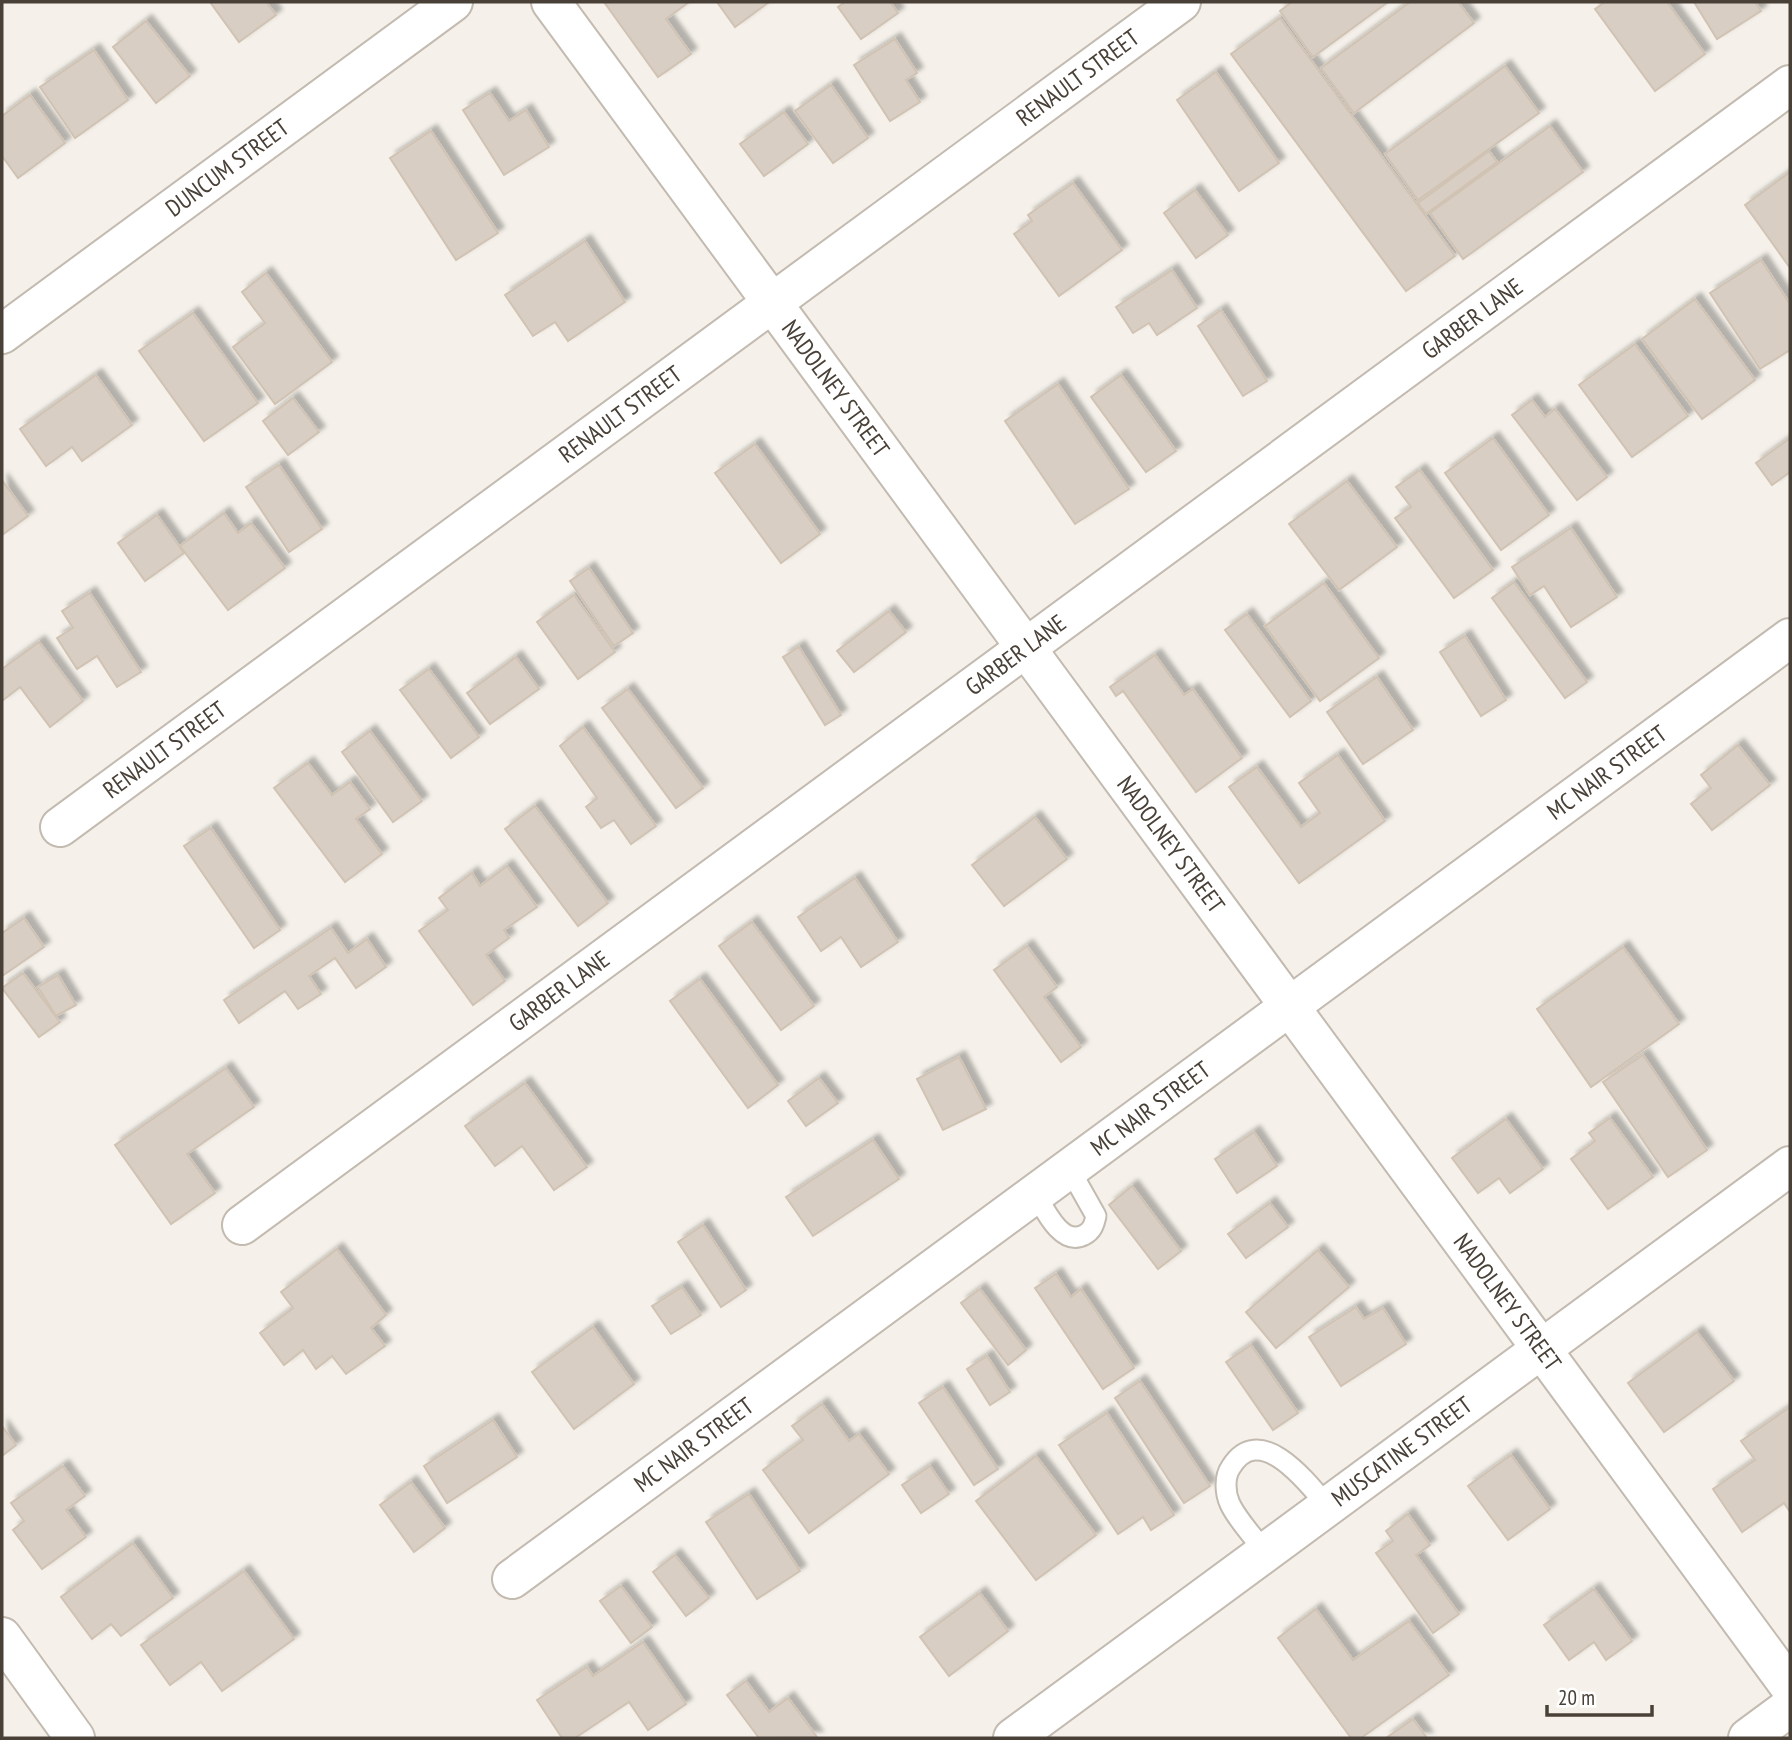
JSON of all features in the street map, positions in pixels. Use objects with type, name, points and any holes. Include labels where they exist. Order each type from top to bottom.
[{"type":"street","name":"DUNCUM STREET","points":[[2,334],[453,2]]},
{"type":"street","name":"NADOLNEY STREET","points":[[551,2],[1790,1688]]},
{"type":"street","name":"RENAULT STREET","points":[[60,827],[1181,2]]},
{"type":"street","name":"GARBER LANE","points":[[242,1226],[1790,85]]},
{"type":"street","name":"MC NAIR STREET","points":[[512,1579],[1790,638]]},
{"type":"street","name":"MUSCATINE STREET","points":[[1013,1738],[1790,1166]]},
{"type":"street","points":[[2,1637],[75,1738]]},
{"type":"street","points":[[1748,1738],[1790,1707]]},
{"type":"lane","points":[[1035,1193],[1054,1225],[1075,1238],[1085,1235],[1093,1228],[1096,1216],[1069,1168]]},
{"type":"lane","points":[[1265,1552],[1230,1503],[1226,1484],[1230,1468],[1243,1454],[1258,1449],[1275,1455],[1303,1477],[1328,1507]]},
{"type":"building","points":[[210,2],[266,2],[276,15],[239,42]]},
{"type":"building","points":[[604,2],[689,2],[666,19],[691,54],[658,77]]},
{"type":"building","points":[[717,2],[769,2],[735,27]]},
{"type":"building","points":[[845,2],[890,2],[898,13],[861,39],[838,7]]},
{"type":"building","points":[[1292,2],[1388,2],[1313,57],[1280,11]]},
{"type":"building","points":[[1410,2],[1458,2],[1474,23],[1354,113],[1321,68]]},
{"type":"building","points":[[1605,2],[1667,2],[1705,54],[1655,91],[1595,9]]},
{"type":"building","points":[[1694,2],[1755,2],[1761,11],[1717,39]]},
{"type":"building","points":[[1280,18],[1455,256],[1406,291],[1231,54]]},
{"type":"building","points":[[146,21],[190,76],[156,103],[113,47]]},
{"type":"building","points":[[895,39],[917,73],[906,80],[920,102],[890,121],[854,65]]},
{"type":"building","points":[[94,50],[128,100],[75,138],[40,87]]},
{"type":"building","points":[[1505,66],[1539,113],[1418,200],[1385,154]]},
{"type":"building","points":[[1216,72],[1279,163],[1239,191],[1177,100]]},
{"type":"building","points":[[831,85],[868,138],[833,163],[795,111]]},
{"type":"building","points":[[490,93],[509,121],[526,110],[549,147],[504,175],[463,110]]},
{"type":"building","points":[[30,95],[65,143],[18,178],[2,156],[2,116]]},
{"type":"building","points":[[784,112],[808,144],[764,176],[740,144]]},
{"type":"building","points":[[1550,126],[1583,172],[1463,259],[1430,213]]},
{"type":"building","points":[[431,131],[498,233],[456,260],[390,158]]},
{"type":"building","points":[[1489,151],[1497,162],[1426,214],[1418,203]]},
{"type":"building","points":[[1790,172],[1790,268],[1745,205]]},
{"type":"building","points":[[1073,183],[1122,250],[1059,296],[1014,234],[1032,221],[1028,215]]},
{"type":"building","points":[[1195,190],[1228,235],[1196,258],[1164,213]]},
{"type":"building","points":[[585,241],[625,302],[568,341],[555,322],[533,336],[505,295]]},
{"type":"building","points":[[1761,260],[1790,304],[1790,350],[1760,369],[1710,293]]},
{"type":"building","points":[[1172,270],[1197,308],[1157,335],[1149,323],[1133,333],[1116,307]]},
{"type":"building","points":[[266,273],[332,362],[275,404],[233,347],[265,323],[242,292]]},
{"type":"building","points":[[1695,299],[1755,380],[1702,419],[1642,339]]},
{"type":"building","points":[[1221,310],[1267,381],[1243,396],[1198,326]]},
{"type":"building","points":[[193,313],[258,403],[204,441],[139,351]]},
{"type":"building","points":[[1635,344],[1688,416],[1632,457],[1579,385]]},
{"type":"building","points":[[96,375],[132,425],[82,461],[72,447],[46,466],[20,429]]},
{"type":"building","points":[[1121,375],[1176,451],[1146,472],[1091,397]]},
{"type":"building","points":[[1058,384],[1129,489],[1075,524],[1005,421]]},
{"type":"building","points":[[293,398],[319,432],[288,455],[263,421]]},
{"type":"building","points":[[1532,400],[1545,417],[1555,409],[1607,477],[1577,500],[1512,415]]},
{"type":"building","points":[[1493,438],[1549,515],[1501,550],[1445,473]]},
{"type":"building","points":[[1790,438],[1790,472],[1772,485],[1756,463]]},
{"type":"building","points":[[755,444],[820,534],[781,563],[715,473]]},
{"type":"building","points":[[279,465],[322,529],[289,552],[246,487]]},
{"type":"building","points":[[1420,470],[1493,570],[1454,598],[1395,518],[1411,507],[1396,487]]},
{"type":"building","points":[[2,480],[28,516],[2,535]]},
{"type":"building","points":[[1347,481],[1397,547],[1339,590],[1289,524]]},
{"type":"building","points":[[224,513],[238,533],[251,523],[285,568],[228,610],[180,546]]},
{"type":"building","points":[[157,515],[184,553],[145,581],[118,543]]},
{"type":"building","points":[[1571,528],[1617,597],[1571,627],[1544,586],[1530,595],[1512,567]]},
{"type":"building","points":[[589,568],[633,633],[614,646],[570,581]]},
{"type":"building","points":[[1514,582],[1587,682],[1565,698],[1492,598]]},
{"type":"building","points":[[1324,583],[1379,658],[1320,701],[1265,626]]},
{"type":"building","points":[[90,593],[141,672],[117,687],[97,656],[77,669],[57,638],[73,628],[62,611]]},
{"type":"building","points":[[574,595],[615,652],[578,679],[537,622]]},
{"type":"building","points":[[889,611],[906,632],[854,672],[837,651]]},
{"type":"building","points":[[1247,614],[1311,701],[1290,717],[1225,630]]},
{"type":"building","points":[[1465,636],[1506,700],[1481,716],[1440,652]]},
{"type":"building","points":[[39,642],[83,701],[50,727],[20,687],[2,701],[2,669]]},
{"type":"building","points":[[799,647],[841,715],[825,725],[783,657]]},
{"type":"building","points":[[1155,655],[1184,695],[1193,689],[1242,758],[1196,792],[1123,691],[1116,696],[1110,687]]},
{"type":"building","points":[[516,657],[539,689],[490,724],[467,693]]},
{"type":"building","points":[[429,669],[479,737],[451,758],[400,690]]},
{"type":"building","points":[[1377,677],[1413,730],[1363,764],[1327,712]]},
{"type":"building","points":[[628,689],[703,788],[676,808],[602,708]]},
{"type":"building","points":[[583,727],[656,826],[631,844],[614,820],[601,828],[586,807],[597,798],[560,746]]},
{"type":"building","points":[[370,731],[422,801],[393,822],[342,752]]},
{"type":"building","points":[[1738,745],[1770,785],[1712,830],[1691,804],[1711,788],[1701,775]]},
{"type":"building","points":[[1338,755],[1385,821],[1299,883],[1229,787],[1257,767],[1301,827],[1320,813],[1299,783]]},
{"type":"building","points":[[308,763],[332,795],[350,782],[370,809],[356,819],[382,854],[345,882],[274,788]]},
{"type":"building","points":[[535,806],[608,903],[578,926],[505,829]]},
{"type":"building","points":[[1035,817],[1067,859],[1004,906],[972,865]]},
{"type":"building","points":[[211,828],[280,930],[254,948],[184,846]]},
{"type":"building","points":[[507,866],[537,907],[504,930],[509,938],[486,955],[505,981],[473,1005],[419,931],[448,910],[439,898],[472,873],[480,886]]},
{"type":"building","points":[[855,878],[898,942],[861,967],[841,937],[821,951],[798,917]]},
{"type":"building","points":[[24,918],[44,947],[2,976],[2,933]]},
{"type":"building","points":[[752,922],[814,1006],[781,1030],[719,946]]},
{"type":"building","points":[[331,928],[348,953],[367,939],[386,967],[356,988],[335,958],[309,976],[321,994],[298,1009],[285,991],[239,1023],[224,1000]]},
{"type":"building","points":[[1027,946],[1057,987],[1044,997],[1081,1047],[1061,1062],[994,970]]},
{"type":"building","points":[[1623,947],[1679,1024],[1591,1087],[1537,1009]]},
{"type":"building","points":[[23,973],[60,1022],[39,1037],[2,988]]},
{"type":"building","points":[[58,975],[76,1005],[56,1016],[38,987]]},
{"type":"building","points":[[700,979],[778,1085],[748,1108],[670,1001]]},
{"type":"building","points":[[1643,1055],[1707,1150],[1668,1177],[1603,1082]]},
{"type":"building","points":[[959,1057],[986,1109],[943,1130],[917,1079]]},
{"type":"building","points":[[226,1068],[254,1107],[187,1154],[215,1193],[171,1224],[115,1145]]},
{"type":"building","points":[[819,1078],[838,1103],[806,1126],[788,1101]]},
{"type":"building","points":[[525,1083],[587,1167],[554,1190],[522,1146],[495,1166],[465,1126]]},
{"type":"building","points":[[1610,1118],[1653,1177],[1608,1209],[1571,1159],[1595,1141],[1589,1133]]},
{"type":"building","points":[[1506,1119],[1543,1169],[1510,1193],[1499,1178],[1478,1193],[1452,1158]]},
{"type":"building","points":[[1254,1132],[1277,1166],[1237,1193],[1215,1159]]},
{"type":"building","points":[[873,1140],[899,1179],[813,1236],[786,1197]]},
{"type":"building","points":[[1132,1186],[1181,1251],[1158,1269],[1109,1205]]},
{"type":"building","points":[[1270,1203],[1288,1227],[1246,1258],[1228,1234]]},
{"type":"building","points":[[703,1225],[746,1290],[721,1307],[678,1242]]},
{"type":"building","points":[[337,1249],[386,1315],[371,1328],[385,1346],[346,1374],[332,1356],[316,1369],[303,1350],[284,1365],[260,1333],[293,1308],[281,1292]]},
{"type":"building","points":[[1318,1250],[1349,1287],[1276,1348],[1246,1312]]},
{"type":"building","points":[[1056,1274],[1071,1297],[1081,1289],[1134,1368],[1103,1389],[1035,1288]]},
{"type":"building","points":[[682,1287],[701,1315],[671,1334],[652,1306]]},
{"type":"building","points":[[980,1289],[1026,1350],[1008,1365],[961,1303]]},
{"type":"building","points":[[1356,1307],[1364,1319],[1383,1308],[1406,1344],[1341,1386],[1309,1337]]},
{"type":"building","points":[[593,1327],[634,1384],[574,1429],[532,1372]]},
{"type":"building","points":[[1697,1332],[1734,1381],[1664,1432],[1628,1383]]},
{"type":"building","points":[[1251,1345],[1298,1413],[1273,1430],[1226,1362]]},
{"type":"building","points":[[987,1356],[1010,1392],[990,1405],[967,1369]]},
{"type":"building","points":[[1140,1381],[1210,1486],[1184,1503],[1115,1398]]},
{"type":"building","points":[[943,1387],[998,1469],[974,1485],[919,1403]]},
{"type":"building","points":[[822,1404],[849,1441],[859,1434],[889,1474],[809,1533],[763,1470],[803,1440],[792,1426]]},
{"type":"building","points":[[1790,1407],[1790,1512],[1784,1503],[1742,1532],[1713,1489],[1755,1460],[1741,1441]]},
{"type":"building","points":[[1107,1413],[1174,1515],[1151,1530],[1143,1517],[1118,1534],[1059,1445]]},
{"type":"building","points":[[493,1420],[517,1457],[447,1503],[424,1466]]},
{"type":"building","points":[[2,1426],[16,1445],[2,1456]]},
{"type":"building","points":[[1511,1455],[1550,1509],[1508,1540],[1468,1486]]},
{"type":"building","points":[[1036,1456],[1096,1535],[1036,1580],[976,1501]]},
{"type":"building","points":[[63,1466],[85,1496],[66,1510],[86,1537],[42,1569],[13,1530],[24,1521],[11,1503]]},
{"type":"building","points":[[930,1466],[949,1494],[921,1513],[902,1485]]},
{"type":"building","points":[[411,1482],[445,1528],[414,1552],[380,1505]]},
{"type":"building","points":[[749,1494],[800,1571],[757,1599],[706,1522]]},
{"type":"building","points":[[1408,1514],[1430,1545],[1416,1555],[1459,1614],[1433,1633],[1376,1553],[1393,1541],[1386,1531]]},
{"type":"building","points":[[133,1543],[173,1598],[121,1636],[111,1624],[92,1639],[61,1597]]},
{"type":"building","points":[[675,1555],[709,1598],[686,1616],[653,1572]]},
{"type":"building","points":[[244,1571],[294,1639],[222,1691],[201,1662],[170,1685],[141,1645]]},
{"type":"building","points":[[621,1586],[652,1627],[631,1643],[600,1601]]},
{"type":"building","points":[[1594,1589],[1632,1641],[1606,1660],[1594,1642],[1569,1660],[1544,1625]]},
{"type":"building","points":[[980,1593],[1008,1631],[949,1676],[920,1637]]},
{"type":"building","points":[[1316,1609],[1353,1660],[1409,1621],[1449,1675],[1361,1738],[1351,1738],[1278,1638]]},
{"type":"building","points":[[643,1642],[686,1704],[648,1730],[629,1702],[575,1738],[562,1738],[537,1700],[587,1667],[593,1676]]},
{"type":"building","points":[[746,1681],[769,1712],[788,1698],[817,1737],[759,1738],[727,1695]]},
{"type":"building","points":[[1413,1719],[1427,1738],[1386,1738]]}]
